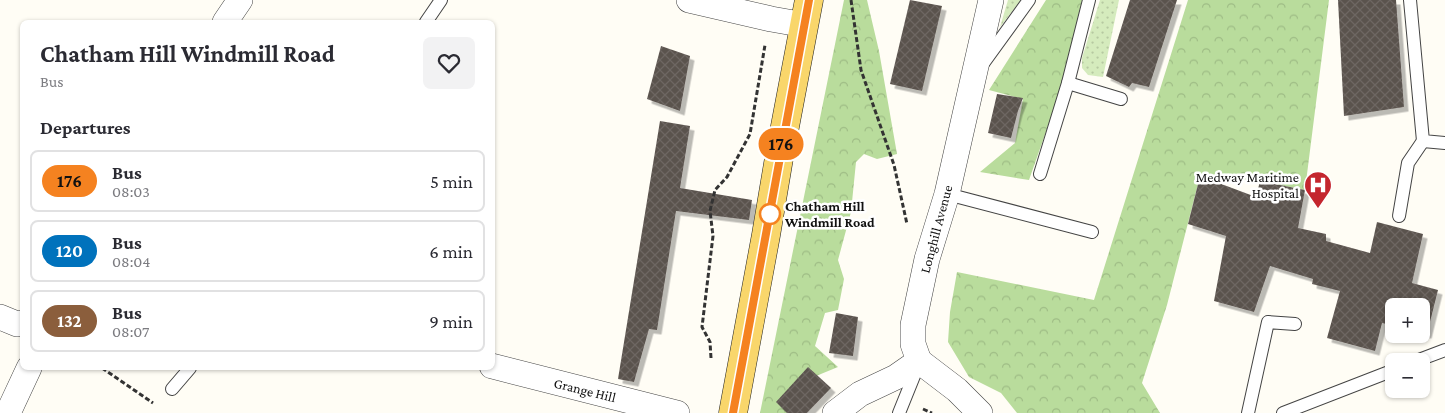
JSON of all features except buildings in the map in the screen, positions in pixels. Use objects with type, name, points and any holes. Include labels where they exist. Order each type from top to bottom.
[{"type":"main road","points":[[733,413],[807,12]]},
{"type":"street","points":[[227,20],[240,0]]},
{"type":"street","points":[[689,0],[771,19],[807,12]]},
{"type":"street","name":"Longhill Avenue","points":[[919,361],[912,344],[913,325],[928,259],[946,194],[991,0]]},
{"type":"street","points":[[0,317],[20,324]]},
{"type":"street","points":[[835,413],[860,394],[896,377],[919,361],[957,390],[980,413]]},
{"type":"street","name":"Grange Hill","points":[[495,367],[677,413]]},
{"type":"street","points":[[8,413],[28,370]]},
{"type":"lane","points":[[427,20],[441,0]]},
{"type":"lane","points":[[974,77],[1029,0]]},
{"type":"lane","points":[[1040,174],[1068,84],[1089,0]]},
{"type":"lane","points":[[1399,216],[1408,163],[1423,141],[1410,0]]},
{"type":"lane","points":[[1068,84],[1120,100]]},
{"type":"lane","points":[[1423,141],[1445,143]]},
{"type":"lane","points":[[946,194],[1092,232]]},
{"type":"lane","points":[[1248,413],[1268,322],[1295,324]]},
{"type":"lane","points":[[1430,356],[1445,350]]},
{"type":"lane","points":[[899,413],[919,361]]},
{"type":"lane","points":[[172,389],[188,370]]},
{"type":"lane","points":[[1283,413],[1385,373]]},
{"type":"path","points":[[852,0],[861,70],[894,166],[909,232]]},
{"type":"path","points":[[710,364],[710,342],[702,326],[713,236],[710,211],[715,190],[727,177],[750,134],[771,19]]},
{"type":"path","points":[[105,370],[161,408]]},
{"type":"green space","points":[[844,0],[867,0],[879,51],[897,154],[877,159],[864,154],[856,162],[851,212],[838,260],[844,279],[838,310],[825,313],[815,346],[838,367],[816,376],[787,413],[760,413]]},
{"type":"green space","points":[[1008,0],[1021,0],[1000,27]]},
{"type":"green space","points":[[1046,0],[1082,0],[1061,89],[1029,180],[980,172],[1015,143],[1023,99],[989,90]]},
{"type":"green space","points":[[1100,0],[1119,0],[1103,77],[1088,75],[1082,68],[1082,58]]},
{"type":"green space","points":[[1188,0],[1329,0],[1305,190],[1260,181],[1200,176],[1167,305],[1142,383],[1160,413],[1017,413],[1001,393],[969,377],[948,342],[950,312],[957,272],[1094,300]]},
{"type":"bus line","name":"176","points":[[733,413],[809,0]]},
{"type":"place","name":"Medway Maritime Hospital","points":[[1318,209]]},
{"type":"place","name":"Chatham Hill Windmill Road","points":[[770,214]]}]
